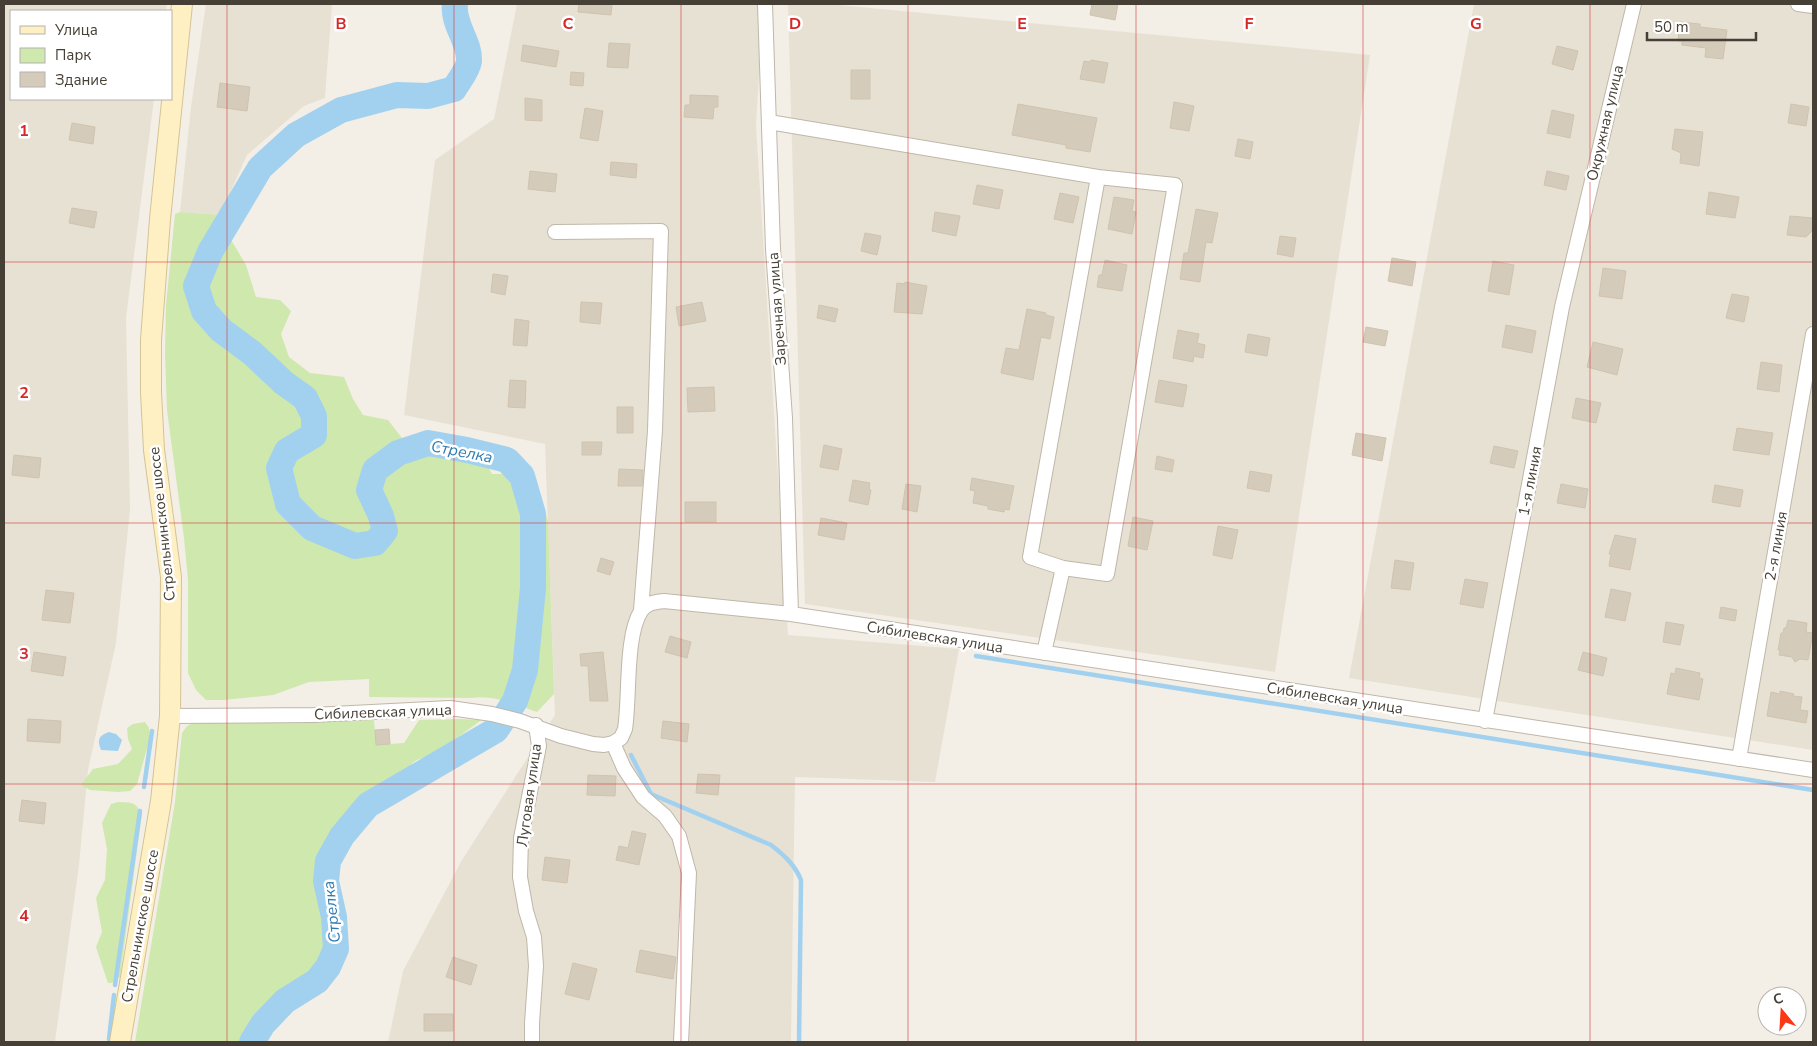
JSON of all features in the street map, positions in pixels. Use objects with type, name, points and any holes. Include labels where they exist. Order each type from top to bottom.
[{"type":"main road","name":"Стрельнинское шоссе","points":[[120,1042],[161,800],[170,716],[171,577],[154,450],[151,340],[160,219],[182,4]]},
{"type":"street","name":"Заречная улица","points":[[765,4],[773,249],[785,418],[791,614]]},
{"type":"street","name":"Окружная улица","points":[[1577,242],[1634,4]]},
{"type":"street","points":[[1798,4],[1813,6]]},
{"type":"street","points":[[769,122],[1098,177],[1175,185],[1107,574],[1063,568],[1030,557],[1098,177]]},
{"type":"street","points":[[555,232],[661,230],[655,432],[641,610],[634,626],[625,729],[621,738],[613,743],[624,768],[643,797],[666,816],[679,836],[689,873],[681,1042]]},
{"type":"street","name":"1-я линия","points":[[1485,721],[1560,317],[1577,242]]},
{"type":"street","name":"2-я линия","points":[[1739,759],[1813,334]]},
{"type":"street","points":[[1044,653],[1063,568]]},
{"type":"street","name":"Сибилевская улица","points":[[641,610],[651,602],[664,601],[791,614],[1813,770]]},
{"type":"street","name":"Сибилевская улица","points":[[170,716],[313,715],[450,708],[492,714],[536,725],[580,742],[604,745],[613,743]]},
{"type":"street","name":"Луговая улица","points":[[532,1042],[536,966],[535,947],[520,877],[521,838],[539,746],[536,725]]},
{"type":"shaded area","points":[[4,4],[167,4],[166,10],[10,10],[10,100],[154,100],[126,318],[130,510],[116,643],[88,770],[79,865],[55,1042],[4,1042]]},
{"type":"shaded area","points":[[206,4],[332,4],[325,98],[304,106],[247,155],[220,215],[180,212],[191,107]]},
{"type":"shaded area","points":[[517,4],[758,4],[761,39],[756,126],[788,635],[959,649],[935,782],[795,777],[791,1042],[388,1042],[403,971],[462,860],[555,715],[545,444],[404,415],[435,160],[494,119]]},
{"type":"shaded area","points":[[788,4],[828,4],[1370,55],[1275,672],[805,604]]},
{"type":"shaded area","points":[[1474,4],[1813,4],[1813,750],[1349,678]]},
{"type":"green space","points":[[180,212],[220,215],[199,249],[210,238],[230,238],[246,265],[256,297],[280,300],[291,311],[281,334],[289,357],[310,373],[344,377],[353,399],[363,415],[388,420],[402,438],[425,448],[458,452],[484,459],[492,474],[514,474],[542,502],[548,521],[554,694],[537,712],[505,701],[480,697],[369,697],[369,679],[309,682],[273,695],[223,700],[206,700],[196,690],[188,673],[188,580],[167,410],[165,354],[166,305],[175,214]]},
{"type":"green space","points":[[374,720],[376,745],[404,743],[419,720],[481,720],[454,740],[443,751],[415,761],[397,781],[373,793],[359,803],[337,828],[322,857],[318,878],[329,931],[326,953],[312,975],[269,1009],[247,1042],[135,1042],[175,802],[182,733],[187,726],[195,722]]},
{"type":"green space","points":[[145,722],[149,728],[150,738],[137,784],[130,791],[90,790],[81,785],[93,769],[118,764],[132,749],[128,739],[127,728],[133,724]]},
{"type":"green space","points":[[118,802],[133,804],[142,814],[120,977],[112,983],[108,983],[96,947],[102,932],[96,898],[105,880],[107,849],[102,823],[111,804]]},
{"type":"water","points":[[109,732],[116,734],[122,740],[118,751],[101,750],[99,739]]},
{"type":"building","points":[[579,4],[612,4],[611,15],[578,12]]},
{"type":"building","points":[[1092,4],[1118,4],[1115,20],[1090,15]]},
{"type":"building","points":[[1680,22],[1700,24],[1700,27],[1727,30],[1723,59],[1705,57],[1706,48],[1682,45],[1682,41],[1678,41]]},
{"type":"building","points":[[609,43],[630,44],[628,68],[607,67]]},
{"type":"building","points":[[523,45],[559,51],[556,67],[521,61]]},
{"type":"building","points":[[1557,46],[1578,51],[1573,70],[1552,64]]},
{"type":"building","points":[[1091,60],[1108,63],[1104,83],[1080,79],[1084,61],[1090,62]]},
{"type":"building","points":[[851,70],[870,70],[870,99],[851,99]]},
{"type":"building","points":[[571,72],[584,73],[583,86],[570,85]]},
{"type":"building","points":[[220,83],[250,87],[247,111],[217,107]]},
{"type":"building","points":[[690,95],[718,96],[718,107],[714,107],[713,119],[684,117],[685,105],[690,105]]},
{"type":"building","points":[[525,98],[542,100],[542,121],[525,120]]},
{"type":"building","points":[[1174,102],[1194,106],[1189,131],[1170,128]]},
{"type":"building","points":[[1018,104],[1097,118],[1090,152],[1066,148],[1066,145],[1012,135]]},
{"type":"building","points":[[1791,104],[1809,107],[1806,126],[1788,123]]},
{"type":"building","points":[[585,108],[603,111],[598,141],[580,138]]},
{"type":"building","points":[[1552,110],[1574,115],[1570,138],[1547,133]]},
{"type":"building","points":[[72,123],[95,127],[93,144],[69,140]]},
{"type":"building","points":[[1675,129],[1703,132],[1699,166],[1680,163],[1681,153],[1672,149]]},
{"type":"building","points":[[1238,139],[1253,142],[1250,159],[1235,156]]},
{"type":"building","points":[[611,162],[637,164],[636,178],[610,175]]},
{"type":"building","points":[[530,171],[557,174],[555,192],[528,189]]},
{"type":"building","points":[[1547,171],[1569,176],[1566,190],[1544,185]]},
{"type":"building","points":[[977,185],[1003,190],[999,209],[973,204]]},
{"type":"building","points":[[1709,192],[1739,197],[1735,218],[1706,214]]},
{"type":"building","points":[[1060,193],[1079,197],[1073,223],[1054,219]]},
{"type":"building","points":[[1114,197],[1134,200],[1132,211],[1136,212],[1132,234],[1108,229]]},
{"type":"building","points":[[72,208],[97,212],[94,228],[69,223]]},
{"type":"building","points":[[1196,209],[1218,213],[1212,243],[1206,242],[1200,282],[1180,279],[1184,253],[1188,253]]},
{"type":"building","points":[[935,212],[960,216],[956,236],[932,231]]},
{"type":"building","points":[[1790,216],[1813,218],[1812,231],[1806,237],[1787,235]]},
{"type":"building","points":[[865,233],[881,236],[877,255],[861,251]]},
{"type":"building","points":[[1280,236],[1296,238],[1293,257],[1277,254]]},
{"type":"building","points":[[1392,258],[1416,262],[1412,286],[1388,281]]},
{"type":"building","points":[[1105,260],[1127,265],[1122,291],[1097,287]]},
{"type":"building","points":[[1493,261],[1514,265],[1509,295],[1488,291]]},
{"type":"building","points":[[1603,268],[1626,271],[1622,299],[1599,296]]},
{"type":"building","points":[[493,274],[508,276],[505,295],[491,292]]},
{"type":"building","points":[[905,282],[927,286],[922,314],[894,312],[897,283],[905,284]]},
{"type":"building","points":[[1732,294],[1749,297],[1744,322],[1726,318]]},
{"type":"building","points":[[581,302],[602,303],[600,324],[580,322]]},
{"type":"building","points":[[702,302],[706,321],[679,326],[676,307]]},
{"type":"building","points":[[819,305],[838,309],[835,322],[817,318]]},
{"type":"building","points":[[1027,309],[1046,313],[1046,315],[1054,317],[1050,339],[1041,337],[1033,380],[1001,373],[1006,348],[1019,350]]},
{"type":"building","points":[[515,319],[529,321],[527,346],[513,345]]},
{"type":"building","points":[[1506,325],[1536,331],[1532,353],[1502,347]]},
{"type":"building","points":[[1366,327],[1388,331],[1385,346],[1363,342]]},
{"type":"building","points":[[1178,330],[1199,334],[1197,343],[1205,345],[1203,358],[1194,356],[1193,362],[1173,358]]},
{"type":"building","points":[[1248,334],[1270,338],[1267,356],[1245,352]]},
{"type":"building","points":[[1593,342],[1623,349],[1617,375],[1587,367]]},
{"type":"building","points":[[1761,362],[1782,365],[1779,392],[1757,389]]},
{"type":"building","points":[[510,380],[526,381],[525,408],[508,407]]},
{"type":"building","points":[[1159,380],[1187,385],[1183,407],[1155,402]]},
{"type":"building","points":[[714,387],[715,411],[688,412],[687,388]]},
{"type":"building","points":[[1576,398],[1601,403],[1596,423],[1572,418]]},
{"type":"building","points":[[617,407],[633,407],[633,433],[617,433]]},
{"type":"building","points":[[1737,428],[1773,433],[1769,455],[1733,450]]},
{"type":"building","points":[[1356,433],[1386,438],[1382,461],[1352,455]]},
{"type":"building","points":[[582,442],[602,442],[601,455],[582,455]]},
{"type":"building","points":[[824,445],[842,449],[838,470],[820,467]]},
{"type":"building","points":[[1494,446],[1518,451],[1514,468],[1490,463]]},
{"type":"building","points":[[14,455],[41,458],[39,478],[12,475]]},
{"type":"building","points":[[1157,456],[1174,460],[1172,472],[1155,469]]},
{"type":"building","points":[[619,469],[643,470],[642,486],[618,486]]},
{"type":"building","points":[[1250,471],[1272,475],[1269,492],[1247,488]]},
{"type":"building","points":[[972,478],[1014,486],[1009,510],[1005,509],[1004,512],[988,509],[988,506],[973,503],[975,491],[970,490]]},
{"type":"building","points":[[853,480],[870,483],[869,489],[871,490],[868,505],[849,501]]},
{"type":"building","points":[[906,484],[921,486],[917,512],[902,509]]},
{"type":"building","points":[[1561,484],[1588,489],[1585,508],[1557,503]]},
{"type":"building","points":[[1715,485],[1743,490],[1740,507],[1712,502]]},
{"type":"building","points":[[685,502],[716,502],[716,522],[685,522]]},
{"type":"building","points":[[1133,517],[1153,521],[1147,550],[1128,546]]},
{"type":"building","points":[[821,518],[847,523],[844,540],[818,535]]},
{"type":"building","points":[[1218,526],[1238,530],[1232,559],[1213,555]]},
{"type":"building","points":[[1615,535],[1636,539],[1630,570],[1609,566],[1611,554],[1609,554]]},
{"type":"building","points":[[601,558],[614,562],[610,575],[597,571]]},
{"type":"building","points":[[1395,560],[1414,563],[1410,590],[1391,588]]},
{"type":"building","points":[[1465,579],[1488,583],[1483,608],[1460,604]]},
{"type":"building","points":[[1611,589],[1631,593],[1625,621],[1605,617]]},
{"type":"building","points":[[46,590],[74,593],[70,623],[42,620]]},
{"type":"building","points":[[1721,607],[1737,610],[1735,621],[1719,618]]},
{"type":"building","points":[[1788,620],[1807,623],[1806,632],[1813,633],[1808,660],[1800,659],[1795,662],[1792,657],[1779,655],[1781,633],[1786,628]]},
{"type":"building","points":[[1666,622],[1684,625],[1680,645],[1663,642]]},
{"type":"building","points":[[670,636],[691,642],[687,658],[665,652]]},
{"type":"building","points":[[34,652],[66,657],[63,676],[31,671]]},
{"type":"building","points":[[603,652],[608,701],[590,701],[588,666],[581,666],[580,654]]},
{"type":"building","points":[[1583,652],[1607,658],[1603,676],[1578,670]]},
{"type":"building","points":[[1676,668],[1700,673],[1699,678],[1703,679],[1699,700],[1667,694],[1671,673],[1675,674]]},
{"type":"building","points":[[1780,691],[1802,697],[1800,710],[1808,711],[1806,723],[1767,716],[1771,692],[1780,694]]},
{"type":"building","points":[[28,719],[61,721],[60,743],[27,741]]},
{"type":"building","points":[[663,721],[689,724],[687,742],[661,738]]},
{"type":"building","points":[[389,729],[390,744],[376,745],[375,730]]},
{"type":"building","points":[[698,774],[720,775],[718,795],[696,793]]},
{"type":"building","points":[[588,775],[616,776],[615,796],[587,795]]},
{"type":"building","points":[[22,800],[46,803],[44,824],[19,821]]},
{"type":"building","points":[[632,831],[646,834],[639,865],[616,860],[619,846],[628,848]]},
{"type":"building","points":[[545,857],[570,860],[567,883],[542,880]]},
{"type":"building","points":[[640,950],[676,957],[673,979],[636,972]]},
{"type":"building","points":[[453,957],[477,965],[471,985],[446,977]]},
{"type":"building","points":[[573,963],[597,969],[589,1000],[565,994]]},
{"type":"building","points":[[424,1014],[453,1014],[453,1031],[424,1031]]},
{"type":"waterway","name":"Стрелка","points":[[252,1042],[263,1024],[285,1001],[317,981],[328,967],[336,949],[334,917],[326,881],[328,861],[342,836],[368,805],[496,730],[515,701],[525,670],[533,588],[533,514],[522,476],[507,460],[428,443],[398,453],[375,470],[369,490],[381,516],[385,531],[375,543],[355,546],[312,528],[288,504],[279,468],[287,451],[314,435],[314,416],[305,398],[284,383],[252,353],[221,330],[204,311],[196,286],[210,252],[260,168],[296,135],[341,110],[397,95],[428,96],[454,89],[465,72],[469,61],[467,46],[456,19],[455,4]]},
{"type":"waterway","points":[[976,656],[1813,790]]},
{"type":"waterway","points":[[144,787],[152,731]]},
{"type":"waterway","points":[[631,755],[651,794],[771,845],[796,870],[801,880],[799,1042]]},
{"type":"waterway","points":[[115,985],[140,811]]},
{"type":"waterway","points":[[109,1039],[114,995]]}]
